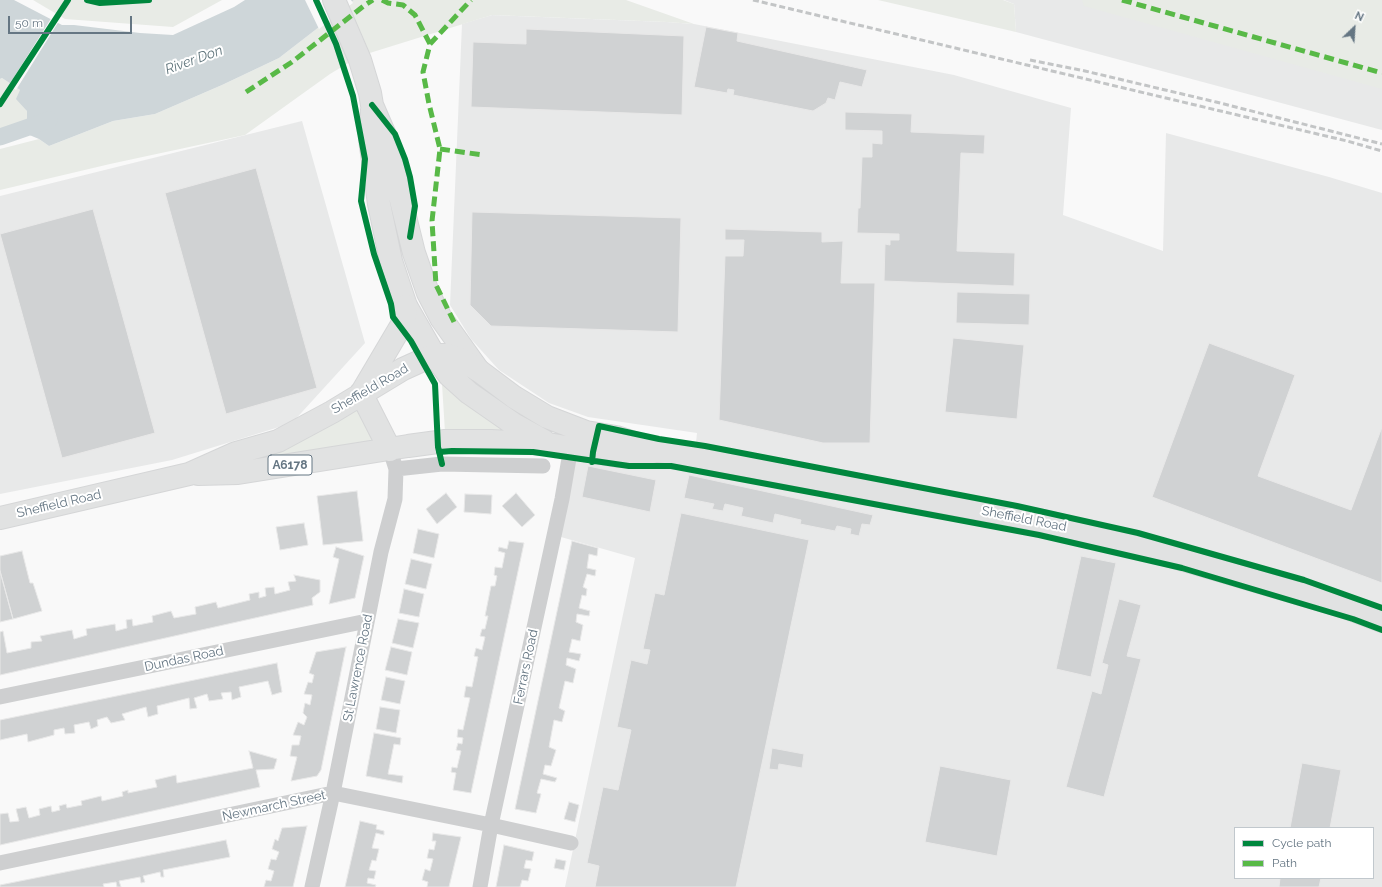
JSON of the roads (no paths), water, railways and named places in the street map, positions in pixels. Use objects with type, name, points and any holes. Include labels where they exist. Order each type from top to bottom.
[{"type":"main road","points":[[334,0],[360,60],[370,93],[372,105],[370,139],[379,204],[391,261],[406,306],[434,355],[449,375],[469,393],[515,425],[548,444]]},
{"type":"main road","points":[[372,105],[385,135],[410,237],[428,293],[440,318],[478,370]]},
{"type":"main road","points":[[393,459],[361,393],[401,326],[405,317],[406,306]]},
{"type":"main road","name":"Sheffield Road","points":[[0,518],[189,474],[236,453],[271,443],[291,435],[403,369],[434,355],[447,355],[460,359],[478,370],[514,398],[547,417],[586,432],[616,437],[658,451],[704,458],[1042,521],[1102,536],[1345,607],[1382,621]]},
{"type":"main road","points":[[547,417],[568,434],[571,447]]},
{"type":"main road","name":"Sheffield Road","points":[[189,474],[238,473],[393,459],[445,442],[491,441],[548,444],[618,456],[658,451]]},
{"type":"street","name":"Ferrars Road","points":[[480,887],[491,825],[562,499],[571,447]]},
{"type":"street","name":"Sheffield Road","points":[[393,459],[442,464],[543,466]]},
{"type":"street","name":"St Lawrence Road","points":[[312,887],[333,794],[380,552],[395,499],[393,459]]},
{"type":"street","name":"Dundas Road","points":[[0,698],[367,621]]},
{"type":"street","name":"Newmarch Street","points":[[0,863],[333,794],[491,825],[571,843]]},
{"type":"water","name":"River Don","points":[[0,0],[14,0],[62,25],[173,35],[234,7],[245,0],[354,0],[279,58],[155,114],[113,121],[49,146],[39,139],[27,134],[27,111],[16,99],[20,90],[2,78],[0,79]]},
{"type":"waterway","points":[[0,137],[49,120]]},
{"type":"railway","points":[[753,0],[1347,141],[1382,151]]},
{"type":"railway","points":[[1030,60],[1085,71],[1216,102],[1382,144]]}]
